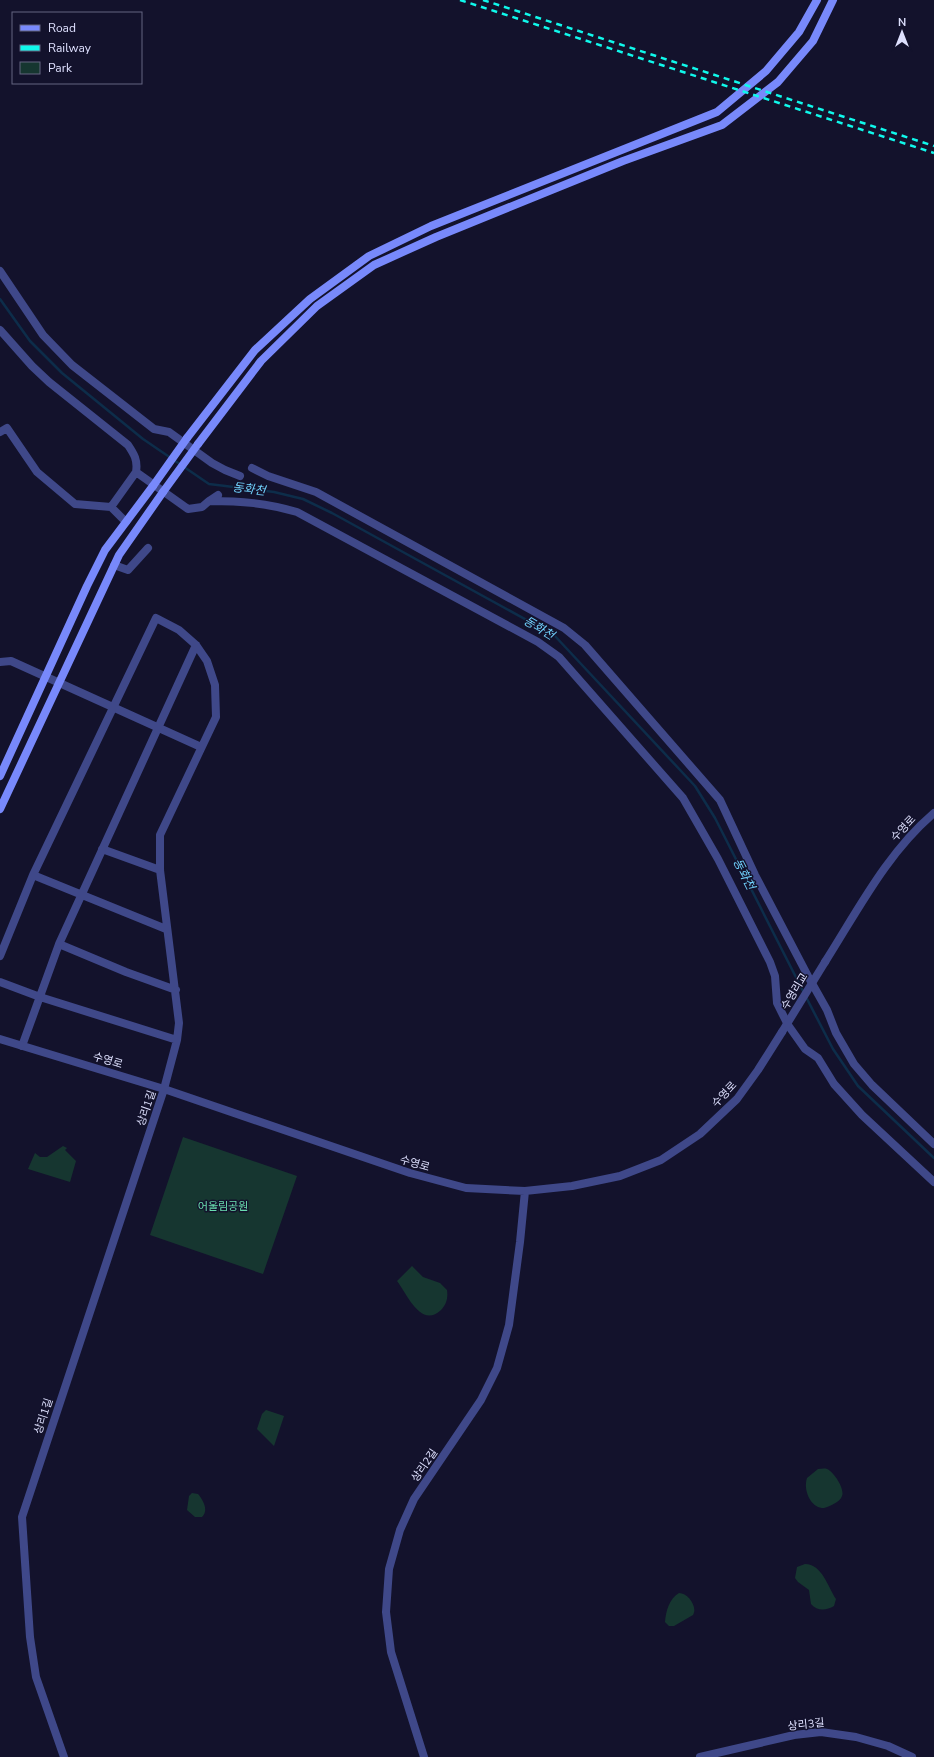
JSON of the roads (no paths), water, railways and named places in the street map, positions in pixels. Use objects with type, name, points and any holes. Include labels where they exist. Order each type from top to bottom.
[{"type":"main road","points":[[0,776],[105,550],[255,350],[310,299],[369,256],[431,226],[717,112],[766,71],[799,32],[817,0]]},
{"type":"main road","points":[[0,809],[119,555],[198,444],[261,361],[317,306],[374,265],[436,237],[623,161],[722,125],[778,82],[813,41],[833,0]]},
{"type":"street","points":[[0,271],[43,335],[72,366],[154,430],[169,432],[212,463],[224,470],[240,476]]},
{"type":"street","points":[[0,330],[32,366],[49,382],[128,445],[136,456],[136,472],[111,506]]},
{"type":"street","points":[[0,432],[7,428],[37,472],[74,504],[111,506],[126,522]]},
{"type":"street","points":[[252,468],[268,476],[316,492],[564,628],[586,645],[720,800],[755,874],[827,1010],[836,1033],[854,1064],[872,1085],[934,1144]]},
{"type":"street","points":[[136,472],[188,509],[202,507],[218,495]]},
{"type":"street","points":[[209,501],[250,502],[274,505],[297,512],[538,642],[559,657],[667,779],[693,814],[718,859],[770,962],[775,976],[777,1003],[788,1025],[805,1050],[818,1058],[834,1084],[847,1100],[934,1182]]},
{"type":"street","points":[[114,565],[128,570],[148,548]]},
{"type":"street","name":"상리1길","points":[[64,1757],[36,1677],[30,1637],[22,1517],[164,1089],[178,1040],[179,1023],[176,990],[166,929],[160,870],[160,835],[216,716],[215,685],[207,661],[196,646],[179,630],[156,618],[114,708]]},
{"type":"street","points":[[22,1046],[59,944],[196,646]]},
{"type":"street","points":[[0,662],[11,661],[202,747]]},
{"type":"street","points":[[0,956],[33,874],[114,708]]},
{"type":"street","name":"수영로","points":[[825,962],[884,868],[904,842],[934,813]]},
{"type":"street","points":[[102,849],[160,870]]},
{"type":"street","points":[[33,874],[166,929]]},
{"type":"street","points":[[59,944],[126,972],[176,990]]},
{"type":"street","name":"수영리교","points":[[782,1032],[825,962]]},
{"type":"street","points":[[0,982],[40,997],[178,1040]]},
{"type":"street","name":"수영로","points":[[0,1039],[164,1089],[410,1173],[466,1188],[525,1191],[572,1186],[620,1176],[661,1160],[700,1134],[737,1099],[758,1070],[782,1032]]},
{"type":"street","name":"상리2길","points":[[424,1757],[390,1652],[386,1612],[389,1569],[400,1530],[414,1499],[481,1400],[497,1368],[509,1326],[525,1191]]},
{"type":"street","name":"상리3길","points":[[700,1757],[794,1735],[821,1732],[856,1737],[888,1746],[912,1757]]},
{"type":"waterway","name":"동화천","points":[[0,299],[30,341],[62,373],[143,439],[209,484],[274,492],[303,499],[332,513],[554,635],[695,786],[715,818],[804,993]]},
{"type":"waterway","name":"동화천","points":[[806,997],[833,1049],[858,1086],[934,1158]]},
{"type":"railway","points":[[460,0],[934,153]]},
{"type":"railway","points":[[483,0],[934,146]]},
{"type":"park label","name":"어울림공원","points":[[223,1206]]}]
